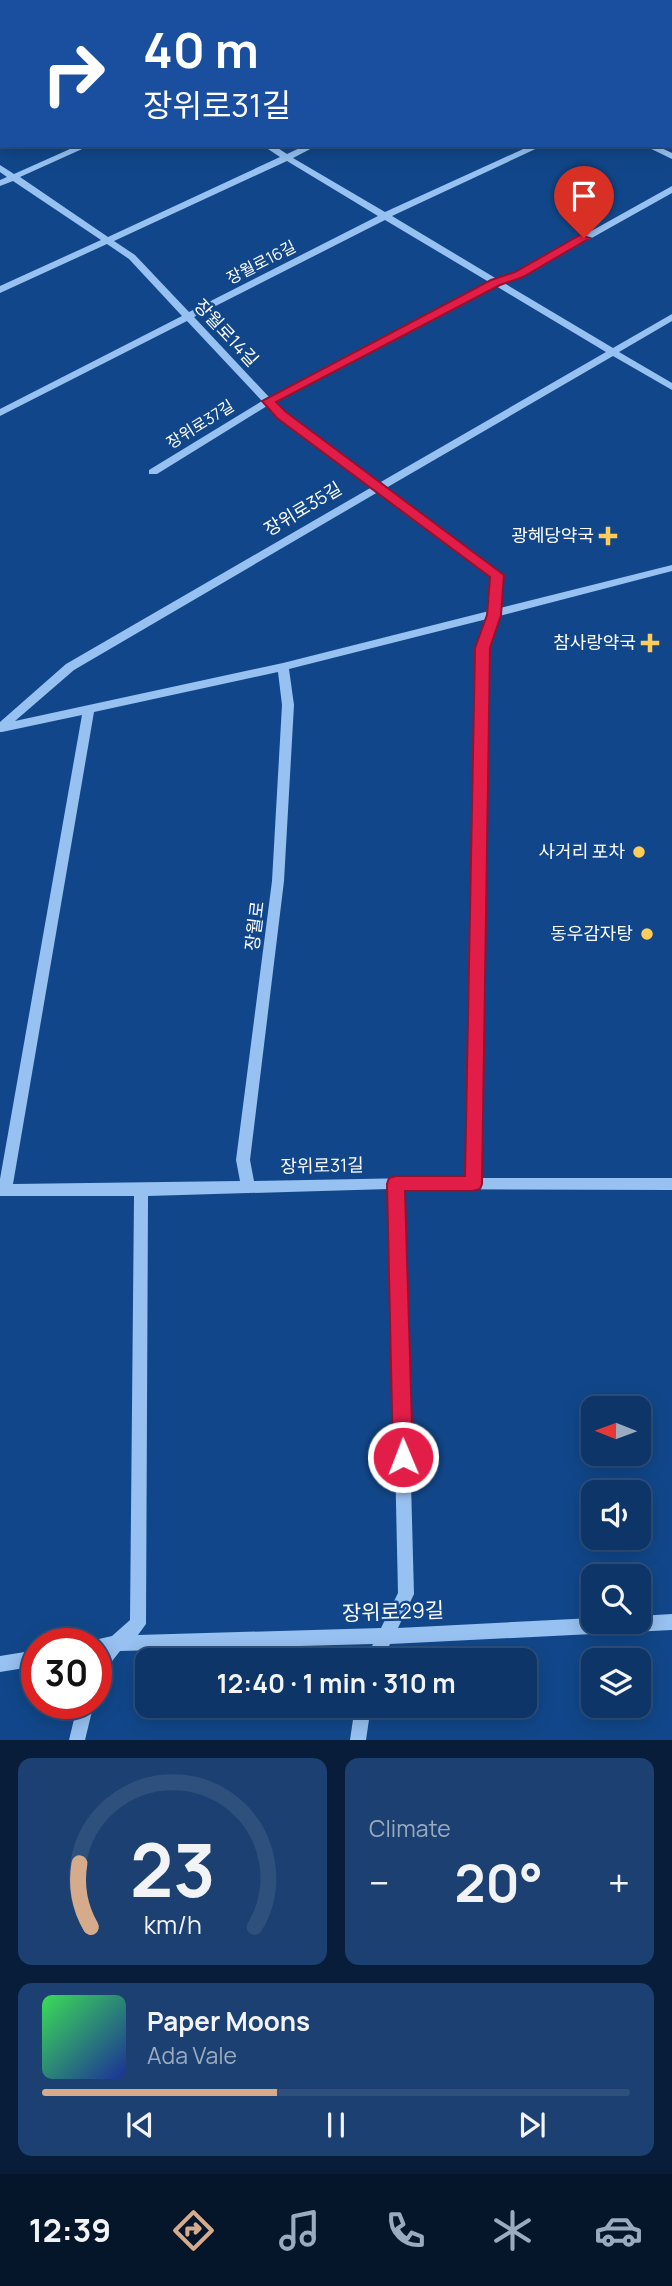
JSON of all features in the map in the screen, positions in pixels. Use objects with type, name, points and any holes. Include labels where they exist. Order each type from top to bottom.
[{"type":"street","points":[[0,183],[82,147]]},
{"type":"street","points":[[269,147],[672,387]]},
{"type":"street","points":[[0,290],[310,147]]},
{"type":"street","name":"장월로16길","points":[[0,413],[384,216],[536,147]]},
{"type":"street","points":[[652,147],[672,156]]},
{"type":"street","name":"장월로14길","points":[[0,168],[132,257],[281,415],[497,575],[494,615]]},
{"type":"street","name":"장위로37길","points":[[153,472],[268,401],[496,282],[519,275],[672,189]]},
{"type":"street","name":"장위로35길","points":[[0,728],[70,667],[377,486],[672,317]]},
{"type":"street","points":[[0,728],[283,667],[672,568]]},
{"type":"street","points":[[473,1184],[483,648],[494,615]]},
{"type":"street","name":"장월로","points":[[248,1187],[243,1160],[278,881],[288,705],[283,667]]},
{"type":"street","points":[[2,1190],[89,709]]},
{"type":"street","points":[[380,1648],[406,1594],[396,1184]]},
{"type":"street","name":"장위로31길","points":[[2,1190],[141,1190],[396,1184],[672,1184]]},
{"type":"street","points":[[112,1648],[138,1624],[141,1190]]},
{"type":"street","name":"장위로29길","points":[[112,1644],[386,1636],[672,1622]]},
{"type":"street","points":[[0,1664],[21,1661]]},
{"type":"street","points":[[358,1740],[361,1718]]},
{"type":"street","points":[[77,1740],[82,1719]]},
{"type":"place","name":"광혜당약국","points":[[608,536]]},
{"type":"place","name":"참사랑약국","points":[[650,643]]},
{"type":"place","name":"사거리 포차","points":[[639,852]]},
{"type":"place","name":"동우감자탕","points":[[647,934]]},
{"type":"route","points":[[403,1457],[396,1184],[473,1184],[483,648],[494,615],[497,575],[281,415],[268,401],[496,282],[519,275],[584,238]]}]
